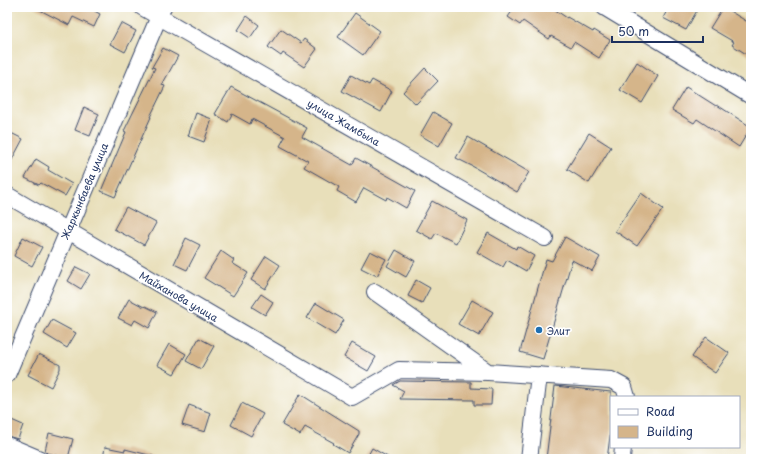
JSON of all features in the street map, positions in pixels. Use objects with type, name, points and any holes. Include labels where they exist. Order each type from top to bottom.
[{"type":"street","name":"улица Жамбыла","points":[[142,7],[161,12],[545,238]]},
{"type":"street","points":[[604,7],[624,12],[751,96]]},
{"type":"street","name":"Жаркынбаева улица","points":[[7,375],[161,12]]},
{"type":"street","name":"Майханова улица","points":[[7,195],[352,397],[399,370],[488,372]]},
{"type":"street","points":[[375,292],[488,372],[611,380],[624,387],[626,396]]},
{"type":"street","points":[[529,459],[539,375]]},
{"type":"street","points":[[7,445],[40,459]]},
{"type":"street","points":[[622,459],[623,448]]},
{"type":"building","points":[[34,7],[87,7],[100,14],[94,27],[73,17],[69,25]]},
{"type":"building","points":[[515,7],[551,7],[567,18],[593,32],[594,30],[610,40],[599,58],[574,42],[571,47],[551,36],[549,39],[523,21],[520,25],[508,17]]},
{"type":"building","points":[[669,7],[699,7],[686,30],[663,18]]},
{"type":"building","points":[[723,7],[751,24],[751,57],[732,45],[734,42],[710,28]]},
{"type":"building","points":[[355,13],[380,31],[363,55],[338,37]]},
{"type":"building","points":[[247,16],[259,25],[250,38],[238,30]]},
{"type":"building","points":[[121,23],[136,31],[125,52],[110,44]]},
{"type":"building","points":[[281,29],[301,43],[304,39],[317,49],[304,67],[283,53],[281,56],[268,47]]},
{"type":"building","points":[[163,48],[178,56],[162,85],[165,86],[115,197],[101,191],[126,132],[124,131],[155,68],[152,67]]},
{"type":"building","points":[[637,62],[658,76],[642,103],[620,90]]},
{"type":"building","points":[[425,68],[438,81],[416,104],[403,92]]},
{"type":"building","points":[[351,75],[369,85],[372,80],[392,91],[381,112],[342,91]]},
{"type":"building","points":[[231,87],[307,128],[302,137],[352,165],[356,158],[415,191],[406,208],[387,197],[386,200],[364,188],[356,202],[337,191],[339,187],[304,167],[308,161],[280,146],[285,137],[252,119],[250,124],[232,114],[228,122],[215,114]]},
{"type":"building","points":[[686,87],[751,127],[739,147],[697,119],[694,123],[672,110]]},
{"type":"building","points":[[84,107],[99,114],[90,136],[75,130]]},
{"type":"building","points":[[433,112],[452,123],[439,146],[420,135]]},
{"type":"building","points":[[196,113],[212,119],[204,142],[188,136]]},
{"type":"building","points":[[11,133],[23,139],[7,169],[7,141]]},
{"type":"building","points":[[589,133],[611,147],[589,183],[567,169]]},
{"type":"building","points":[[468,137],[529,172],[517,192],[456,158]]},
{"type":"building","points":[[36,159],[49,167],[48,170],[72,184],[65,196],[41,183],[39,185],[25,178]]},
{"type":"building","points":[[641,193],[663,209],[637,246],[615,231]]},
{"type":"building","points":[[432,201],[467,220],[456,243],[436,233],[432,239],[416,230]]},
{"type":"building","points":[[126,207],[156,223],[144,245],[114,229]]},
{"type":"building","points":[[488,233],[516,249],[517,246],[534,256],[526,271],[507,260],[503,267],[477,252]]},
{"type":"building","points":[[23,237],[42,247],[32,266],[14,256]]},
{"type":"building","points":[[565,237],[600,257],[592,271],[572,260],[543,359],[520,352],[546,259],[552,261]]},
{"type":"building","points":[[186,238],[200,245],[187,270],[174,264]]},
{"type":"building","points":[[396,250],[415,261],[406,277],[387,266]]},
{"type":"building","points":[[221,251],[234,260],[232,263],[248,273],[233,296],[204,278]]},
{"type":"building","points":[[370,251],[386,259],[377,276],[361,268]]},
{"type":"building","points":[[266,256],[280,265],[265,289],[251,280]]},
{"type":"building","points":[[76,267],[90,274],[81,289],[68,281]]},
{"type":"building","points":[[416,280],[430,288],[422,303],[408,296]]},
{"type":"building","points":[[261,294],[273,302],[265,315],[252,307]]},
{"type":"building","points":[[129,299],[157,312],[149,328],[135,320],[132,325],[118,318]]},
{"type":"building","points":[[472,300],[493,312],[479,336],[458,324]]},
{"type":"building","points":[[316,303],[344,320],[335,335],[307,318]]},
{"type":"building","points":[[52,320],[76,333],[67,348],[44,334]]},
{"type":"building","points":[[706,337],[729,353],[715,373],[692,357]]},
{"type":"building","points":[[199,338],[214,346],[201,369],[186,361]]},
{"type":"building","points":[[352,343],[376,357],[368,371],[344,357]]},
{"type":"building","points":[[169,344],[186,354],[174,374],[157,365]]},
{"type":"building","points":[[39,354],[60,365],[60,369],[51,387],[28,375]]},
{"type":"building","points":[[400,381],[471,382],[471,388],[492,389],[491,405],[474,405],[474,400],[400,399],[404,391],[393,385]]},
{"type":"building","points":[[555,386],[611,392],[610,436],[607,459],[546,459]]},
{"type":"building","points":[[300,394],[359,431],[359,434],[348,453],[333,444],[334,443],[305,427],[300,435],[282,425]]},
{"type":"building","points":[[242,403],[263,414],[251,436],[231,425]]},
{"type":"building","points":[[189,405],[211,413],[205,432],[182,425]]},
{"type":"building","points":[[7,418],[23,425],[18,439],[7,436]]},
{"type":"building","points":[[49,433],[73,439],[68,458],[47,453],[45,451]]},
{"type":"building","points":[[105,447],[125,451],[125,449],[153,456],[152,459],[103,459]]},
{"type":"building","points":[[372,448],[391,459],[366,459]]},
{"type":"place","name":"Элит","points":[[539,330]]}]
